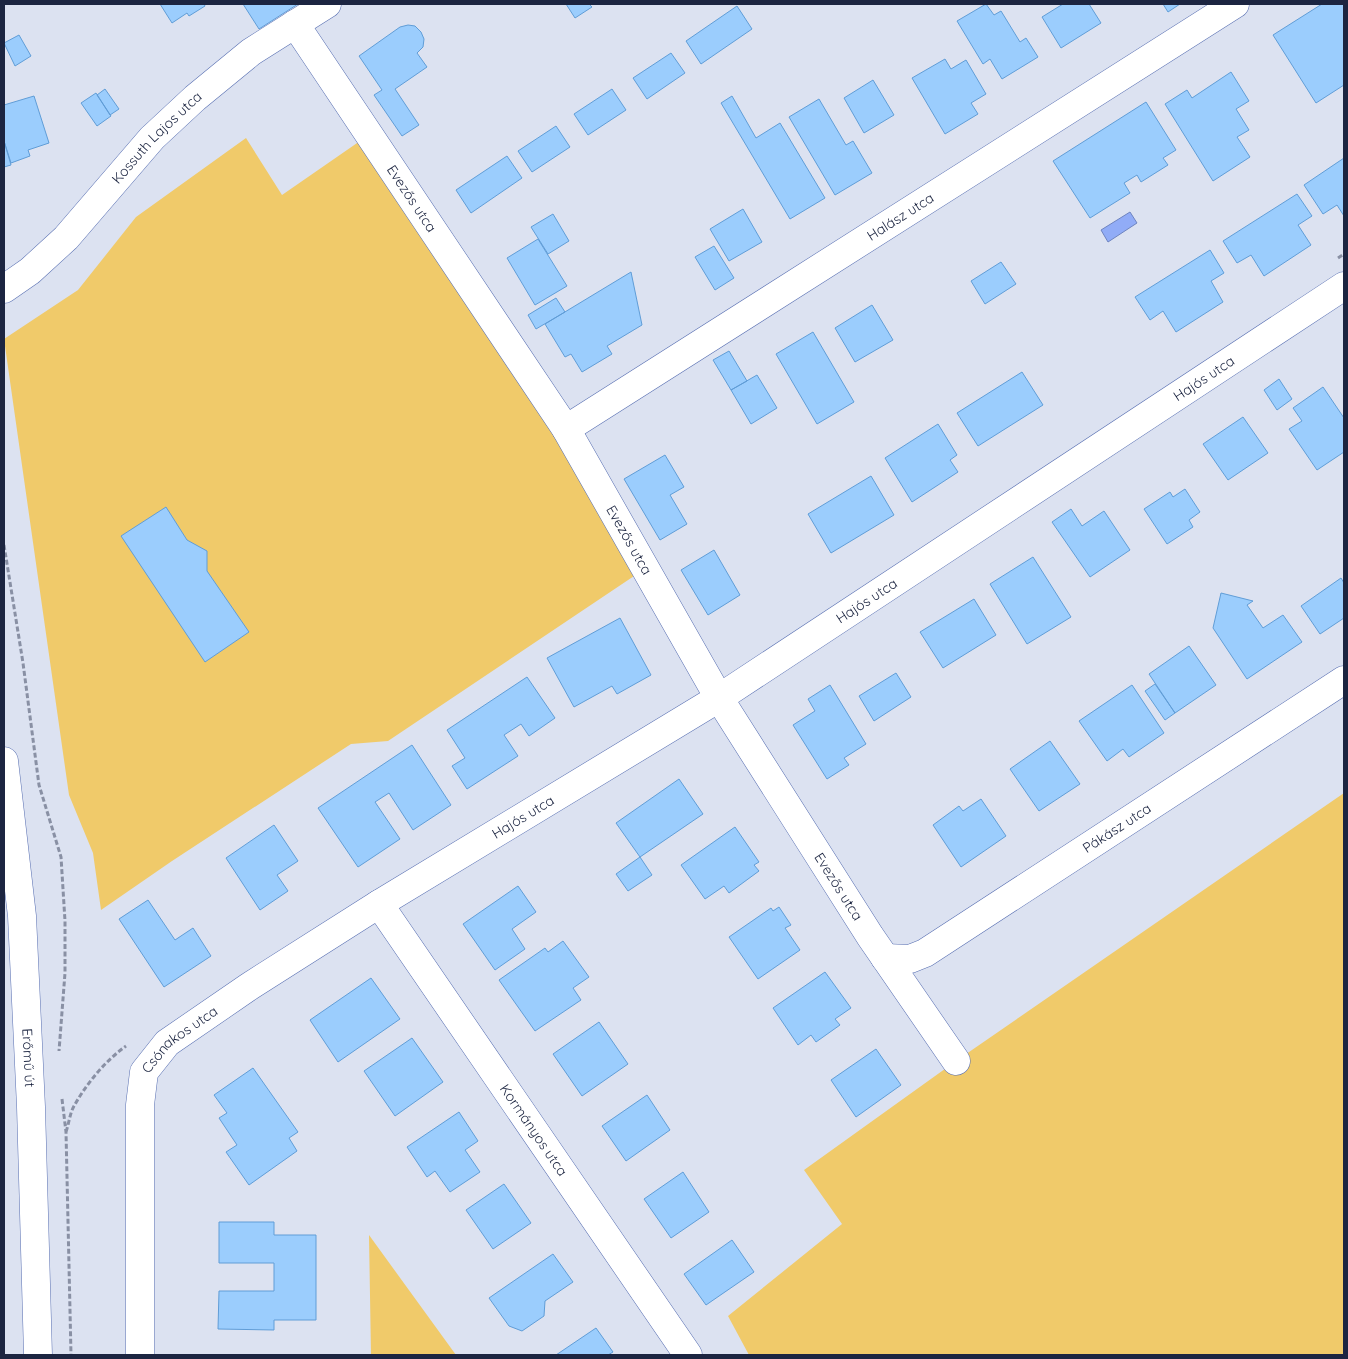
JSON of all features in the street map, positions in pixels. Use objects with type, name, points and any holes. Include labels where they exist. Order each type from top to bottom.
[{"type":"street","name":"Kossuth Lajos utca","points":[[4,289],[30,271],[66,238],[152,138],[195,98],[251,52],[327,4]]},
{"type":"street","name":"Halász utca","points":[[566,429],[1235,4]]},
{"type":"street","name":"Evezős utca","points":[[295,24],[566,429],[719,698],[885,958],[956,1061]]},
{"type":"street","name":"Hajós utca","points":[[380,904],[719,698],[1344,286]]},
{"type":"street","name":"Pákász utca","points":[[885,958],[910,959],[925,953],[1344,680]]},
{"type":"street","name":"Erőmű út","points":[[4,761],[22,916],[31,1106],[38,1355]]},
{"type":"street","name":"Csónakos utca","points":[[140,1355],[140,1105],[144,1072],[167,1043],[250,986],[380,904]]},
{"type":"street","name":"Kormányos utca","points":[[380,904],[688,1355]]},
{"type":"path","points":[[4,545],[23,663],[39,786],[61,858],[65,921],[65,973],[59,1059]]},
{"type":"path","points":[[61,1094],[66,1132],[71,1355]]},
{"type":"shaded area","points":[[373,132],[646,568],[388,741],[351,744],[172,861],[101,910],[93,853],[69,795],[4,339],[78,290],[136,217],[246,138],[282,195]]},
{"type":"shaded area","points":[[1344,793],[1344,1355],[749,1355],[728,1316],[842,1224],[804,1170],[956,1061]]},
{"type":"shaded area","points":[[369,1235],[456,1355],[371,1355]]},
{"type":"water","points":[[1130,212],[1137,223],[1108,242],[1101,230]]},
{"type":"building","points":[[160,4],[204,4],[205,6],[189,16],[187,13],[172,23]]},
{"type":"building","points":[[243,4],[298,4],[259,29]]},
{"type":"building","points":[[566,4],[589,4],[592,7],[575,18]]},
{"type":"building","points":[[986,4],[994,15],[1001,11],[1020,42],[1026,38],[1038,57],[1002,79],[990,59],[983,64],[957,21]]},
{"type":"building","points":[[1063,4],[1089,4],[1101,23],[1061,48],[1042,17]]},
{"type":"building","points":[[1163,4],[1180,4],[1168,12]]},
{"type":"building","points":[[1322,4],[1344,4],[1344,85],[1316,103],[1273,35]]},
{"type":"building","points":[[737,6],[752,29],[701,64],[686,41]]},
{"type":"building","points":[[415,26],[421,32],[424,39],[423,47],[417,53],[427,67],[395,89],[419,125],[402,136],[374,95],[382,90],[359,56],[400,27]]},
{"type":"building","points":[[19,35],[31,56],[15,66],[4,43]]},
{"type":"building","points":[[671,53],[685,73],[647,99],[633,78]]},
{"type":"building","points":[[945,59],[951,69],[966,60],[986,94],[971,103],[978,114],[945,134],[912,78]]},
{"type":"building","points":[[1231,72],[1249,101],[1236,109],[1249,130],[1237,137],[1250,157],[1213,181],[1165,104],[1187,90],[1192,98]]},
{"type":"building","points":[[873,80],[894,115],[864,133],[844,98]]},
{"type":"building","points":[[105,89],[119,109],[110,115],[97,95]]},
{"type":"building","points":[[612,89],[626,110],[588,135],[574,114]]},
{"type":"building","points":[[96,93],[111,116],[97,126],[81,103]]},
{"type":"building","points":[[34,96],[49,143],[28,150],[30,156],[11,163],[4,141],[4,105]]},
{"type":"building","points":[[732,96],[756,138],[780,123],[825,198],[790,219],[721,103]]},
{"type":"building","points":[[819,99],[846,145],[853,141],[872,173],[835,195],[789,117]]},
{"type":"building","points":[[1146,102],[1176,150],[1163,158],[1168,165],[1141,182],[1137,175],[1124,183],[1130,193],[1090,218],[1053,161]]},
{"type":"building","points":[[556,126],[570,147],[532,172],[518,151]]},
{"type":"building","points":[[4,141],[11,165],[4,167]]},
{"type":"building","points":[[507,156],[522,178],[471,213],[456,190]]},
{"type":"building","points":[[1344,158],[1344,216],[1337,205],[1323,214],[1304,185]]},
{"type":"building","points":[[1297,194],[1312,216],[1298,225],[1311,245],[1264,276],[1251,255],[1237,263],[1223,241]]},
{"type":"building","points":[[743,209],[762,242],[729,261],[710,229]]},
{"type":"building","points":[[553,214],[569,241],[548,254],[531,227]]},
{"type":"building","points":[[538,239],[567,286],[535,305],[507,258]]},
{"type":"building","points":[[714,246],[734,278],[715,290],[695,257]]},
{"type":"building","points":[[1210,250],[1224,273],[1211,281],[1223,302],[1176,332],[1163,311],[1150,320],[1135,297]]},
{"type":"building","points":[[1001,262],[1016,284],[985,304],[971,281]]},
{"type":"building","points":[[631,272],[642,325],[607,346],[612,354],[582,372],[571,354],[565,357],[545,324]]},
{"type":"building","points":[[556,298],[565,312],[536,329],[528,315]]},
{"type":"building","points":[[872,305],[893,340],[855,362],[835,328]]},
{"type":"building","points":[[813,332],[854,402],[817,424],[776,354]]},
{"type":"building","points":[[729,351],[747,381],[731,390],[713,360]]},
{"type":"building","points":[[1022,372],[1043,405],[978,446],[957,413]]},
{"type":"building","points":[[757,375],[777,408],[751,424],[731,390]]},
{"type":"building","points":[[1279,379],[1292,399],[1277,410],[1264,390]]},
{"type":"building","points":[[1323,387],[1344,418],[1344,452],[1317,470],[1289,429],[1302,421],[1293,408]]},
{"type":"building","points":[[1243,417],[1268,453],[1228,480],[1203,444]]},
{"type":"building","points":[[938,424],[957,455],[950,460],[958,472],[912,502],[885,458]]},
{"type":"building","points":[[665,455],[684,487],[670,495],[687,524],[660,540],[624,479]]},
{"type":"building","points":[[871,476],[894,515],[831,553],[808,514]]},
{"type":"building","points":[[1185,489],[1200,512],[1189,520],[1193,527],[1167,544],[1144,509],[1170,492],[1173,497]]},
{"type":"building","points":[[166,507],[187,540],[207,551],[207,571],[249,632],[205,662],[121,536]]},
{"type":"building","points":[[1071,509],[1082,526],[1104,511],[1130,550],[1090,577],[1052,522]]},
{"type":"building","points":[[714,550],[740,595],[708,615],[681,570]]},
{"type":"building","points":[[1033,557],[1071,617],[1027,644],[990,584]]},
{"type":"building","points":[[1341,578],[1344,583],[1344,618],[1320,634],[1301,606]]},
{"type":"building","points":[[1221,593],[1253,601],[1247,605],[1263,628],[1283,615],[1302,642],[1247,679],[1213,628]]},
{"type":"building","points":[[974,599],[996,635],[943,668],[920,632]]},
{"type":"building","points":[[620,618],[651,675],[617,694],[612,686],[574,707],[547,658]]},
{"type":"building","points":[[1189,646],[1216,685],[1175,713],[1149,674]]},
{"type":"building","points":[[896,673],[911,697],[874,721],[859,696]]},
{"type":"building","points":[[527,677],[555,718],[529,736],[521,724],[504,735],[518,756],[467,789],[452,766],[465,758],[447,730]]},
{"type":"building","points":[[1155,684],[1175,713],[1165,720],[1145,691]]},
{"type":"building","points":[[830,685],[866,744],[844,758],[849,765],[827,779],[793,725],[815,711],[808,699]]},
{"type":"building","points":[[1132,685],[1164,733],[1129,757],[1123,749],[1107,761],[1079,721]]},
{"type":"building","points":[[1050,741],[1080,784],[1039,811],[1010,769]]},
{"type":"building","points":[[412,745],[451,805],[413,830],[389,793],[375,802],[400,839],[358,867],[318,808]]},
{"type":"building","points":[[679,779],[703,814],[640,857],[616,823]]},
{"type":"building","points":[[981,799],[1006,836],[961,867],[933,825],[959,806],[963,811]]},
{"type":"building","points":[[274,825],[298,861],[277,875],[288,891],[260,910],[226,858]]},
{"type":"building","points":[[735,827],[759,862],[754,865],[759,871],[729,893],[724,886],[705,899],[681,865]]},
{"type":"building","points":[[640,857],[652,875],[628,891],[616,874]]},
{"type":"building","points":[[518,886],[536,912],[512,929],[525,949],[495,970],[463,924]]},
{"type":"building","points":[[148,900],[175,940],[193,928],[211,956],[164,987],[119,919]]},
{"type":"building","points":[[779,907],[791,925],[785,928],[800,950],[758,979],[729,937],[771,908],[773,911]]},
{"type":"building","points":[[563,941],[589,977],[573,988],[581,1000],[535,1031],[499,980],[545,948],[548,952]]},
{"type":"building","points":[[825,972],[851,1008],[835,1019],[840,1025],[816,1042],[811,1035],[798,1045],[773,1008]]},
{"type":"building","points":[[371,978],[400,1019],[338,1062],[310,1020]]},
{"type":"building","points":[[599,1022],[628,1064],[582,1096],[553,1054]]},
{"type":"building","points":[[412,1038],[443,1082],[395,1116],[364,1071]]},
{"type":"building","points":[[876,1049],[901,1085],[856,1117],[831,1080]]},
{"type":"building","points":[[253,1068],[298,1132],[289,1138],[297,1151],[249,1185],[226,1152],[237,1145],[219,1118],[227,1113],[214,1095]]},
{"type":"building","points":[[647,1095],[670,1130],[626,1161],[602,1126]]},
{"type":"building","points":[[459,1112],[478,1141],[465,1150],[480,1172],[450,1192],[435,1171],[427,1177],[407,1147]]},
{"type":"building","points":[[683,1172],[709,1212],[671,1238],[644,1199]]},
{"type":"building","points":[[504,1184],[531,1223],[493,1249],[466,1210]]},
{"type":"building","points":[[219,1222],[274,1222],[274,1235],[316,1235],[316,1320],[274,1320],[274,1330],[218,1329],[219,1291],[274,1291],[274,1263],[219,1263]]},
{"type":"building","points":[[732,1240],[754,1272],[706,1305],[684,1274]]},
{"type":"building","points":[[553,1254],[573,1282],[545,1301],[544,1316],[522,1331],[509,1326],[489,1298]]},
{"type":"building","points":[[596,1328],[613,1352],[608,1355],[556,1355]]}]
